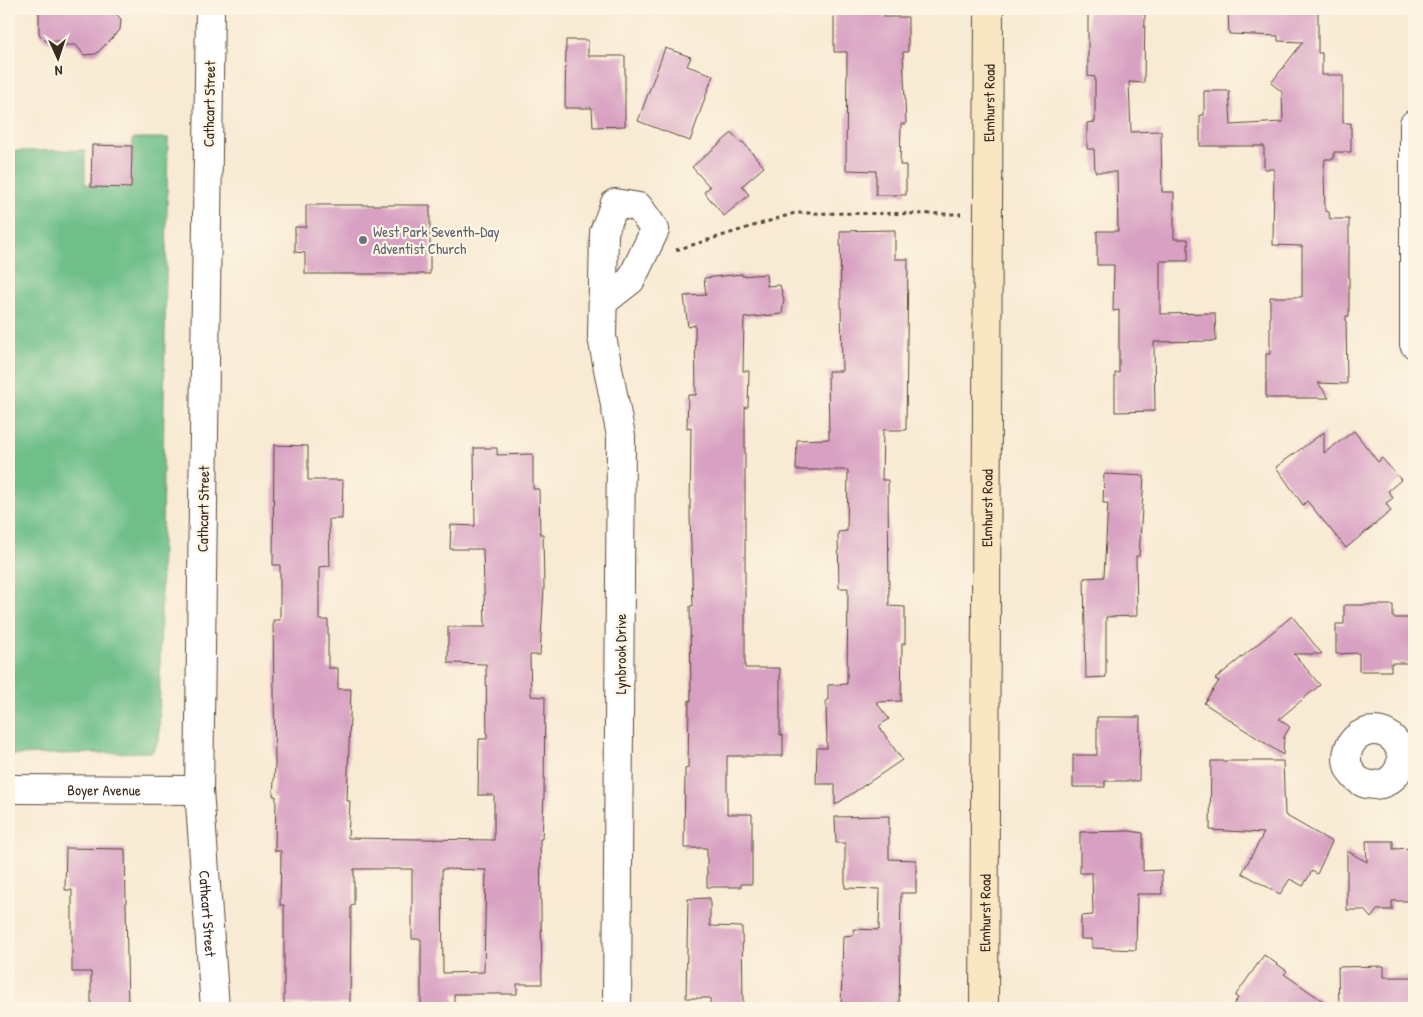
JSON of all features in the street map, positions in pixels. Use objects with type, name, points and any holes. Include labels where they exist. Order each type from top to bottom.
[{"type":"street","name":"Cathcart Street","points":[[210,9],[199,790],[215,1008]]},
{"type":"street","name":"Elmhurst Road","points":[[984,1008],[989,9]]},
{"type":"street","points":[[1414,124],[1414,344]]},
{"type":"street","name":"Lynbrook Drive","points":[[603,302],[631,280],[655,230],[639,207],[615,202],[604,232],[602,337],[621,436],[617,1008]]},
{"type":"street","name":"Boyer Avenue","points":[[9,788],[199,790]]},
{"type":"path","points":[[640,262],[794,213],[988,214]]},
{"type":"green space","points":[[133,138],[168,138],[159,740],[152,752],[9,755],[9,151],[85,150],[85,184],[132,186]]},
{"type":"building","points":[[39,9],[111,9],[121,19],[120,30],[96,54],[84,55],[76,45],[64,45],[61,41],[46,41],[39,34]]},
{"type":"building","points":[[834,9],[884,9],[884,17],[908,17],[908,52],[903,52],[906,124],[901,124],[900,165],[906,165],[906,195],[876,195],[876,171],[846,170],[847,52],[834,52]]},
{"type":"building","points":[[1088,9],[1145,9],[1144,83],[1129,82],[1131,132],[1161,131],[1162,192],[1174,192],[1174,239],[1188,239],[1188,261],[1160,261],[1160,314],[1215,313],[1216,341],[1154,342],[1155,411],[1115,412],[1115,373],[1119,373],[1119,310],[1113,311],[1114,265],[1097,265],[1097,231],[1118,231],[1117,172],[1095,172],[1094,149],[1087,149],[1087,123],[1095,122],[1095,77],[1088,76]]},
{"type":"building","points":[[1228,9],[1318,9],[1318,53],[1322,53],[1322,75],[1343,75],[1343,123],[1351,123],[1351,152],[1334,152],[1334,159],[1325,159],[1324,169],[1325,211],[1329,212],[1330,219],[1349,219],[1349,316],[1346,316],[1347,384],[1318,383],[1329,398],[1266,398],[1266,354],[1270,354],[1270,297],[1302,297],[1302,246],[1273,245],[1274,169],[1264,169],[1264,146],[1200,146],[1200,115],[1204,115],[1204,91],[1229,91],[1231,125],[1283,122],[1282,92],[1271,83],[1303,42],[1278,41],[1278,36],[1229,34]]},
{"type":"building","points":[[566,40],[588,40],[588,56],[625,56],[625,126],[593,127],[592,108],[565,108]]},
{"type":"building","points":[[665,48],[691,57],[687,66],[713,75],[690,141],[638,121]]},
{"type":"building","points":[[732,133],[741,143],[743,142],[764,167],[742,186],[749,195],[724,216],[704,192],[710,187],[692,167]]},
{"type":"building","points":[[92,145],[132,146],[131,188],[91,187]]},
{"type":"building","name":"West Park Seventh-Day Adventist Church","points":[[306,205],[430,205],[430,274],[305,274],[305,253],[295,252],[295,227],[306,227]]},
{"type":"building","points":[[895,230],[895,259],[908,259],[906,430],[883,430],[882,480],[888,480],[889,606],[905,607],[905,644],[902,644],[901,701],[876,702],[889,719],[879,726],[902,760],[835,805],[835,784],[816,784],[817,748],[827,748],[826,700],[828,700],[828,685],[847,684],[848,588],[839,588],[838,532],[847,531],[848,470],[796,470],[797,440],[829,439],[828,371],[842,371],[840,231]]},
{"type":"building","points":[[742,274],[742,276],[766,274],[767,286],[780,285],[784,300],[782,314],[744,318],[743,371],[749,371],[748,407],[745,407],[745,668],[780,668],[780,735],[783,735],[783,756],[727,756],[727,814],[752,814],[752,884],[741,884],[741,887],[707,887],[707,848],[684,848],[685,769],[688,768],[689,700],[691,701],[690,606],[693,606],[690,515],[691,427],[687,428],[688,395],[696,395],[695,325],[688,327],[684,296],[706,295],[704,278]]},
{"type":"building","points":[[1354,431],[1378,462],[1382,458],[1401,480],[1388,491],[1393,498],[1386,503],[1391,511],[1346,548],[1307,501],[1303,505],[1276,467],[1324,432],[1324,453]]},
{"type":"building","points":[[274,445],[308,446],[308,480],[343,480],[342,519],[329,519],[330,566],[319,567],[319,620],[328,620],[328,668],[338,668],[338,689],[351,689],[347,801],[350,801],[348,838],[494,840],[494,795],[478,795],[479,739],[487,739],[486,664],[448,663],[448,627],[485,627],[483,549],[450,549],[451,525],[475,526],[474,448],[497,448],[497,455],[533,454],[533,489],[539,489],[540,534],[543,534],[544,588],[540,655],[530,655],[531,696],[545,697],[544,795],[542,839],[540,839],[542,984],[517,984],[517,994],[454,994],[454,1007],[421,1007],[421,939],[412,939],[412,869],[354,869],[354,905],[351,906],[350,1004],[284,1004],[284,905],[280,905],[281,851],[275,851],[276,796],[273,796],[275,764],[273,620],[280,620],[280,565],[273,565]],"holes":[[[442,869],[486,870],[484,972],[443,973]]]},
{"type":"building","points":[[1104,474],[1144,476],[1139,556],[1136,556],[1137,616],[1106,617],[1106,677],[1086,678],[1084,578],[1104,577],[1108,503],[1103,503]]},
{"type":"building","points":[[1344,605],[1393,605],[1393,618],[1414,618],[1414,663],[1391,663],[1391,671],[1359,671],[1359,653],[1336,654],[1336,624],[1344,624]]},
{"type":"building","points":[[1292,616],[1322,654],[1294,654],[1320,685],[1279,719],[1290,727],[1284,737],[1283,755],[1204,703],[1219,681],[1215,679]]},
{"type":"building","points":[[1097,717],[1140,717],[1139,781],[1105,781],[1105,787],[1073,787],[1073,755],[1097,755]]},
{"type":"building","points":[[1211,761],[1283,761],[1285,815],[1332,842],[1317,874],[1312,871],[1303,886],[1290,879],[1280,894],[1242,873],[1264,833],[1210,830]]},
{"type":"building","points":[[889,816],[889,859],[916,860],[916,893],[901,893],[899,1008],[841,1008],[843,936],[854,935],[853,929],[879,930],[880,889],[845,888],[845,843],[836,843],[835,817]]},
{"type":"building","points":[[1130,831],[1143,833],[1143,871],[1162,870],[1162,894],[1137,894],[1136,950],[1092,948],[1092,939],[1081,939],[1081,916],[1093,915],[1092,873],[1080,873],[1080,832]]},
{"type":"building","points":[[1366,841],[1393,841],[1393,849],[1414,848],[1414,901],[1392,901],[1392,910],[1377,910],[1371,918],[1364,910],[1347,910],[1347,851],[1367,862]]},
{"type":"building","points":[[66,848],[125,849],[128,1008],[91,1008],[91,972],[72,972],[72,890],[65,890]]},
{"type":"building","points":[[710,898],[710,926],[742,927],[743,1006],[710,1007],[710,998],[686,998],[688,899]]},
{"type":"building","points":[[1264,955],[1287,971],[1284,974],[1333,1008],[1231,1008],[1238,998],[1235,996]]},
{"type":"building","points":[[1384,966],[1384,977],[1414,977],[1414,1008],[1339,1008],[1338,967]]},
{"type":"place","name":"West Park Seventh-Day Adventist Church","points":[[363,240]]}]
